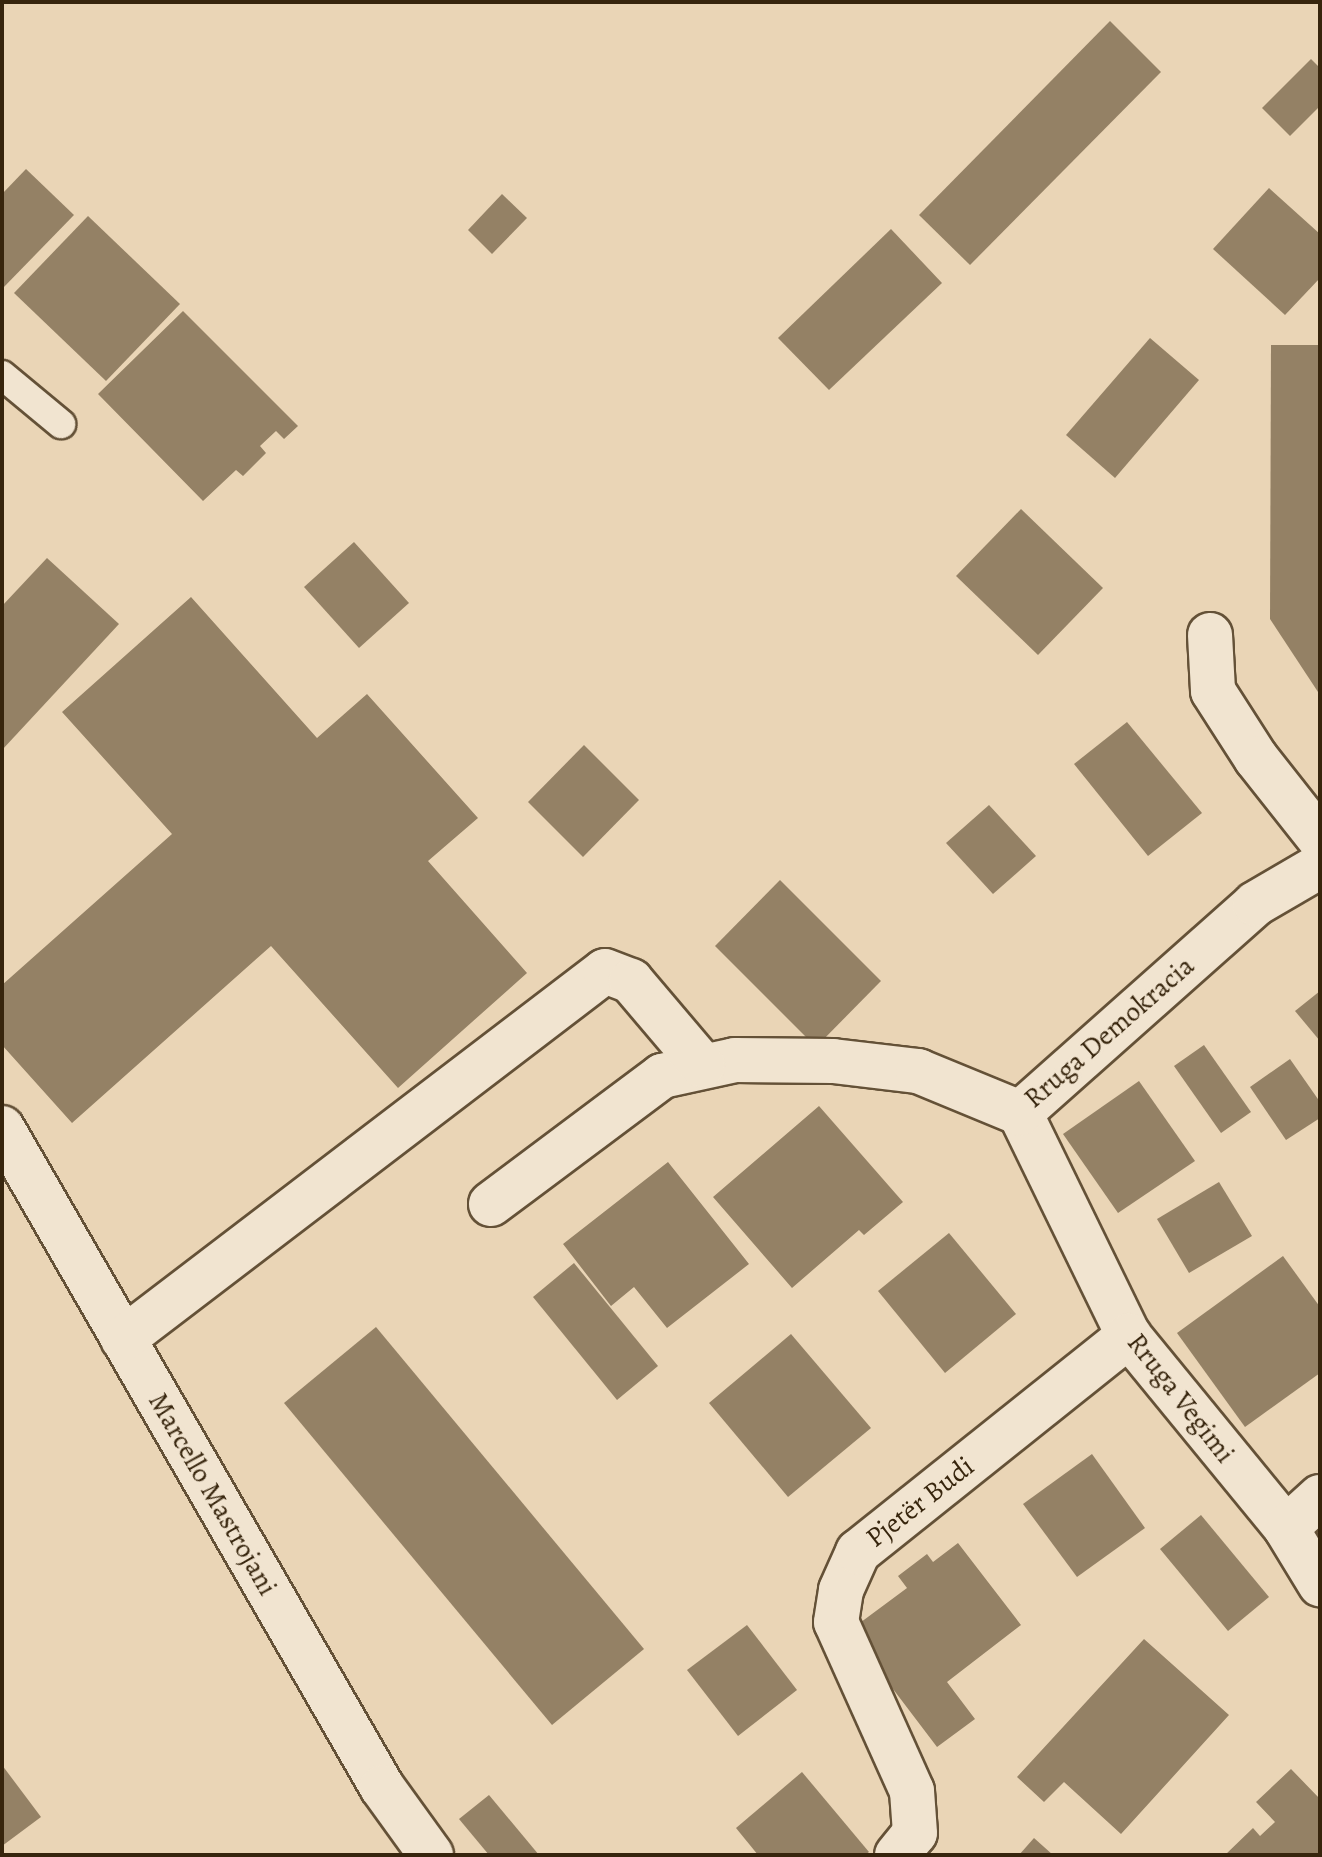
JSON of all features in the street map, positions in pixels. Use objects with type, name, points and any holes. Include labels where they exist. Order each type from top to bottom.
[{"type":"street","points":[[1210,635],[1213,691],[1256,758],[1320,839]]},
{"type":"street","name":"Rruga Demokracia","points":[[491,1204],[662,1076],[735,1060],[833,1061],[918,1071],[1020,1113],[1255,904],[1320,866]]},
{"type":"street","points":[[123,1339],[605,971],[631,981],[703,1066]]},
{"type":"street","name":"Rruga Vegimi","points":[[1020,1113],[1129,1336],[1286,1528],[1320,1584]]},
{"type":"street","name":"Marcello Mastrojani","points":[[2,1128],[382,1787],[431,1855]]},
{"type":"street","name":"Pjetër Budi","points":[[897,1855],[915,1833],[912,1791],[836,1622],[846,1577],[858,1552],[1129,1336]]},
{"type":"street","points":[[1286,1528],[1320,1497]]},
{"type":"lane","points":[[2,375],[61,424]]},
{"type":"building","points":[[1110,21],[1161,72],[970,265],[919,215]]},
{"type":"building","points":[[1311,59],[1320,68],[1320,106],[1290,136],[1262,108]]},
{"type":"building","points":[[26,169],[74,215],[2,289],[2,194]]},
{"type":"building","points":[[1269,188],[1320,234],[1320,278],[1285,315],[1213,249]]},
{"type":"building","points":[[502,194],[527,218],[492,254],[468,230]]},
{"type":"building","points":[[88,216],[180,304],[106,381],[14,293]]},
{"type":"building","points":[[891,229],[942,283],[829,390],[778,338]]},
{"type":"building","points":[[183,311],[298,426],[284,439],[276,431],[260,446],[266,453],[243,476],[236,470],[203,501],[98,394]]},
{"type":"building","points":[[1150,338],[1199,380],[1115,478],[1066,435]]},
{"type":"building","points":[[1271,345],[1320,345],[1320,695],[1270,619]]},
{"type":"building","points":[[1021,509],[1103,588],[1038,655],[956,576]]},
{"type":"building","points":[[354,542],[409,603],[359,648],[304,587]]},
{"type":"building","points":[[47,558],[119,624],[2,750],[2,606]]},
{"type":"building","points":[[191,597],[317,738],[367,694],[478,818],[428,861],[527,973],[398,1088],[271,946],[72,1123],[2,1045],[2,985],[172,834],[62,712]]},
{"type":"building","points":[[1127,722],[1202,813],[1148,856],[1074,764]]},
{"type":"building","points":[[584,745],[639,800],[583,857],[528,802]]},
{"type":"building","points":[[989,805],[1036,856],[993,894],[946,843]]},
{"type":"building","points":[[780,880],[881,981],[816,1047],[715,946]]},
{"type":"building","points":[[1320,991],[1320,1041],[1295,1011]]},
{"type":"building","points":[[1204,1045],[1251,1112],[1221,1133],[1174,1066]]},
{"type":"building","points":[[1290,1059],[1320,1102],[1320,1118],[1286,1140],[1250,1087]]},
{"type":"building","points":[[1139,1081],[1195,1161],[1118,1213],[1063,1134]]},
{"type":"building","points":[[819,1106],[903,1202],[864,1235],[859,1230],[792,1288],[713,1197]]},
{"type":"building","points":[[668,1162],[749,1264],[667,1328],[634,1287],[611,1306],[563,1244]]},
{"type":"building","points":[[1219,1182],[1252,1236],[1189,1273],[1157,1219]]},
{"type":"building","points":[[949,1233],[1016,1314],[945,1373],[878,1291]]},
{"type":"building","points":[[1283,1256],[1320,1307],[1320,1373],[1245,1427],[1177,1333]]},
{"type":"building","points":[[574,1263],[658,1366],[617,1400],[533,1297]]},
{"type":"building","points":[[376,1327],[644,1649],[552,1725],[284,1403]]},
{"type":"building","points":[[791,1334],[871,1428],[788,1497],[709,1403]]},
{"type":"building","points":[[1092,1454],[1145,1528],[1077,1577],[1023,1504]]},
{"type":"building","points":[[1201,1515],[1269,1597],[1228,1631],[1160,1549]]},
{"type":"building","points":[[958,1543],[1021,1625],[947,1682],[975,1719],[937,1747],[849,1631],[907,1588],[898,1576],[927,1554],[933,1562]]},
{"type":"building","points":[[747,1625],[797,1690],[738,1736],[687,1670]]},
{"type":"building","points":[[1144,1639],[1229,1715],[1121,1834],[1064,1782],[1044,1802],[1017,1777]]},
{"type":"building","points":[[2,1765],[41,1817],[2,1846]]},
{"type":"building","points":[[1291,1769],[1320,1799],[1320,1855],[1225,1855],[1253,1828],[1260,1836],[1275,1822],[1256,1802]]},
{"type":"building","points":[[802,1772],[869,1852],[865,1855],[758,1855],[736,1828]]},
{"type":"building","points":[[489,1795],[539,1855],[489,1855],[459,1819]]},
{"type":"building","points":[[1034,1838],[1053,1855],[1019,1855]]}]
